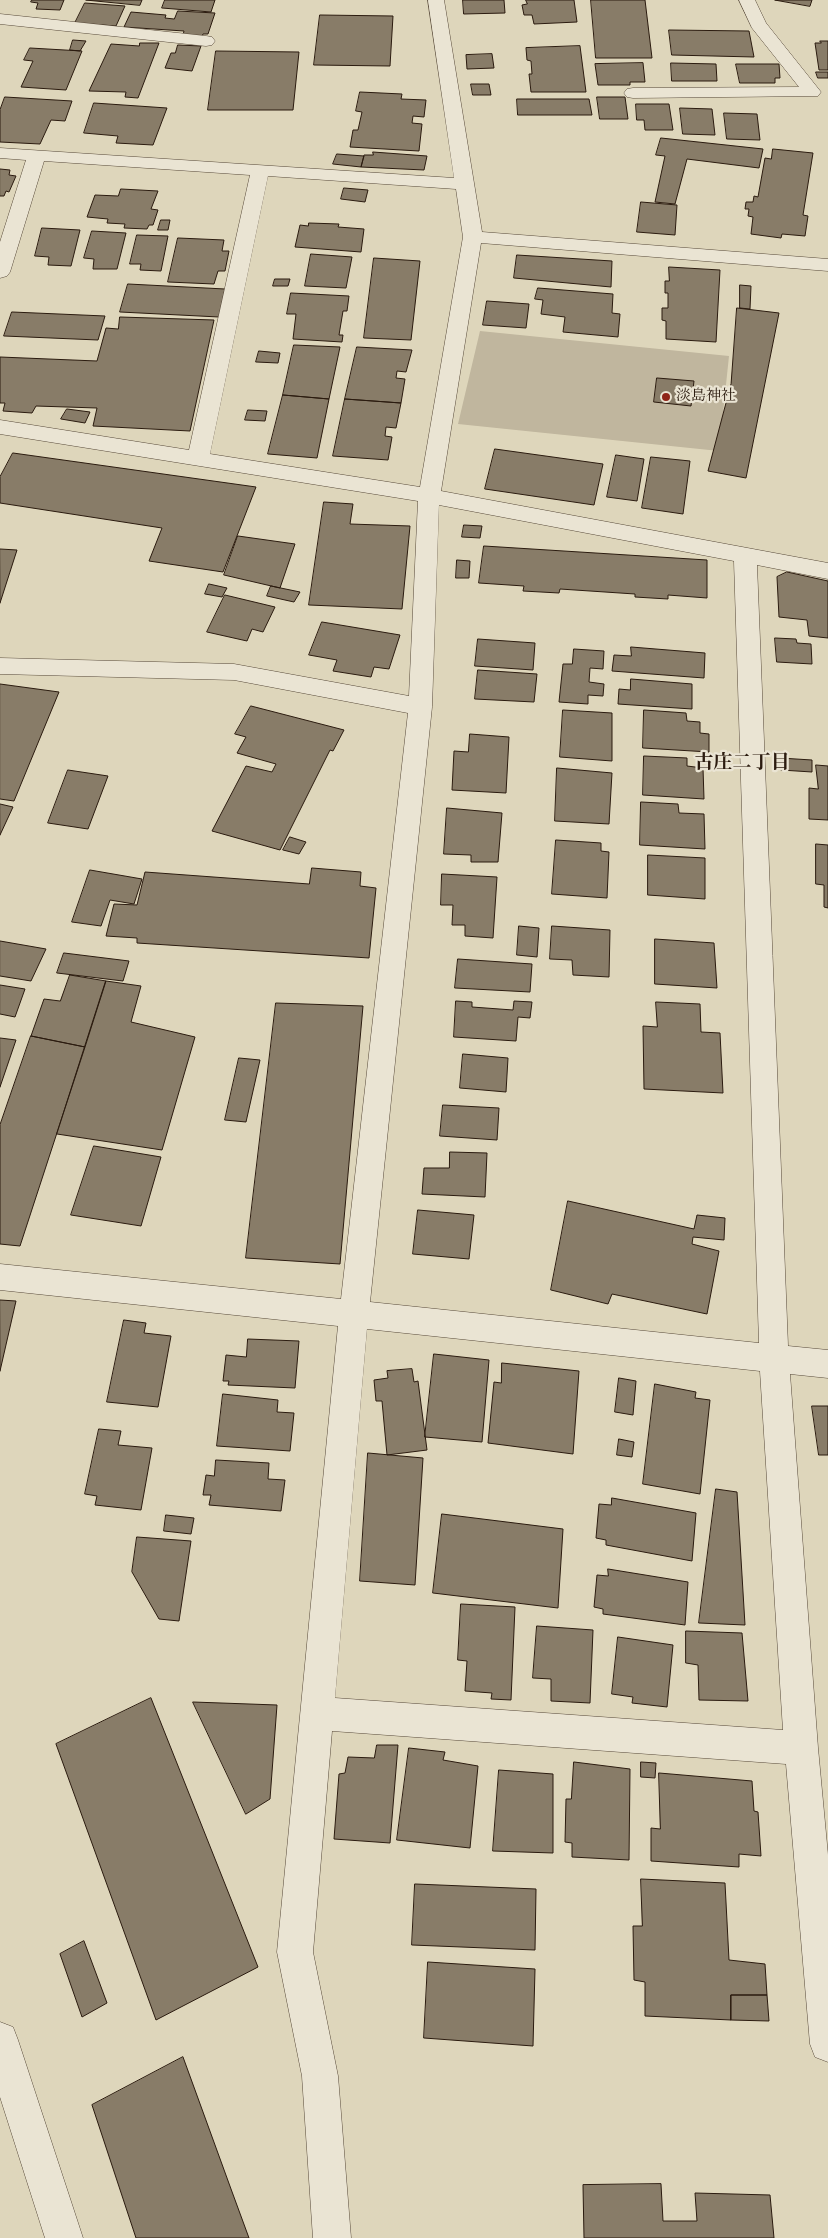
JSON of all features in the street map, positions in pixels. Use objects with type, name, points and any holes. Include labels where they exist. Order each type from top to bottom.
[{"type":"street","points":[[332,2238],[320,2076],[295,1952],[354,1314],[420,707],[429,496],[473,237],[436,0]]},
{"type":"street","points":[[633,93],[812,92],[758,24],[746,0]]},
{"type":"street","points":[[0,19],[206,41]]},
{"type":"street","points":[[0,153],[466,184]]},
{"type":"street","points":[[0,272],[37,156]]},
{"type":"street","points":[[198,459],[260,170]]},
{"type":"street","points":[[473,237],[828,265]]},
{"type":"street","points":[[0,427],[429,496],[746,554],[828,571]]},
{"type":"street","points":[[746,554],[774,1358],[801,1748],[828,2044]]},
{"type":"street","points":[[0,666],[234,672],[420,707]]},
{"type":"street","points":[[0,1277],[828,1364]]},
{"type":"street","points":[[316,1713],[801,1748]]},
{"type":"street","points":[[0,2040],[64,2238]]},
{"type":"shaded area","points":[[480,331],[729,356],[719,451],[458,424]]},
{"type":"building","points":[[32,0],[64,0],[60,10],[36,9],[38,3],[31,2]]},
{"type":"building","points":[[86,0],[142,0],[140,5]]},
{"type":"building","points":[[165,0],[215,0],[211,12],[162,8]]},
{"type":"building","points":[[463,0],[504,0],[505,13],[464,14]]},
{"type":"building","points":[[526,0],[574,0],[577,22],[534,24],[532,15],[524,15],[522,5],[527,4]]},
{"type":"building","points":[[591,0],[645,0],[652,58],[596,58]]},
{"type":"building","points":[[775,0],[812,0],[810,6]]},
{"type":"building","points":[[85,3],[125,6],[116,26],[75,23]]},
{"type":"building","points":[[178,11],[215,13],[208,34],[203,34],[202,36],[183,35],[184,31],[124,27],[131,12],[166,15],[165,18],[174,19]]},
{"type":"building","points":[[320,15],[393,16],[390,66],[314,65]]},
{"type":"building","points":[[669,30],[749,31],[754,57],[672,55]]},
{"type":"building","points":[[73,40],[86,41],[80,51],[70,50]]},
{"type":"building","points":[[820,41],[828,41],[828,70],[819,70],[815,43],[821,43]]},
{"type":"building","points":[[140,43],[159,43],[138,98],[125,97],[126,92],[89,91],[111,44],[139,46]]},
{"type":"building","points":[[178,45],[201,46],[192,71],[165,68],[171,53],[175,53]]},
{"type":"building","points":[[580,46],[586,92],[531,92],[529,74],[532,74],[531,61],[527,60],[526,48]]},
{"type":"building","points":[[30,48],[82,51],[66,90],[21,87],[33,61],[24,60]]},
{"type":"building","points":[[216,51],[299,52],[293,110],[208,110]]},
{"type":"building","points":[[492,54],[494,68],[467,69],[466,55]]},
{"type":"building","points":[[643,63],[645,82],[630,82],[630,85],[598,85],[595,64]]},
{"type":"building","points":[[671,63],[716,64],[717,81],[672,81]]},
{"type":"building","points":[[736,64],[779,64],[780,78],[775,78],[775,83],[740,83]]},
{"type":"building","points":[[816,72],[828,72],[828,78],[818,78]]},
{"type":"building","points":[[471,84],[489,84],[491,95],[473,95]]},
{"type":"building","points":[[360,92],[402,94],[401,99],[426,100],[424,117],[413,116],[412,123],[422,124],[419,151],[350,147],[353,130],[358,130],[362,112],[356,111]]},
{"type":"building","points":[[5,97],[72,101],[65,121],[51,120],[40,144],[0,142],[0,110]]},
{"type":"building","points":[[597,97],[625,97],[628,119],[600,119]]},
{"type":"building","points":[[517,99],[589,99],[592,115],[518,115]]},
{"type":"building","points":[[94,103],[167,108],[153,145],[116,143],[118,136],[84,133]]},
{"type":"building","points":[[636,104],[669,104],[673,130],[645,130],[644,120],[637,120]]},
{"type":"building","points":[[680,108],[712,109],[715,135],[683,134]]},
{"type":"building","points":[[724,113],[757,114],[760,140],[727,139]]},
{"type":"building","points":[[661,138],[763,149],[759,168],[687,159],[675,204],[655,202],[665,156],[656,155]]},
{"type":"building","points":[[773,149],[813,153],[803,215],[808,216],[805,236],[782,234],[781,238],[751,234],[753,217],[748,216],[749,209],[745,209],[746,202],[753,202],[754,196],[758,197],[765,158],[771,159]]},
{"type":"building","points":[[373,152],[427,156],[424,170],[361,167],[364,155],[373,155]]},
{"type":"building","points":[[337,154],[364,156],[361,167],[333,164]]},
{"type":"building","points":[[0,169],[10,170],[9,175],[16,176],[9,192],[6,191],[4,196],[0,196]]},
{"type":"building","points":[[344,188],[368,190],[365,202],[341,199]]},
{"type":"building","points":[[121,189],[158,191],[151,209],[158,210],[153,225],[149,225],[147,229],[124,228],[125,224],[107,223],[108,219],[87,217],[95,195],[118,196]]},
{"type":"building","points":[[641,202],[677,205],[675,235],[637,232]]},
{"type":"building","points":[[161,220],[170,220],[168,230],[158,230]]},
{"type":"building","points":[[309,223],[339,224],[338,227],[364,229],[361,252],[295,247],[300,225],[308,226]]},
{"type":"building","points":[[42,228],[80,230],[71,266],[48,265],[49,257],[35,256]]},
{"type":"building","points":[[92,231],[126,233],[117,269],[93,269],[94,259],[84,258]]},
{"type":"building","points":[[137,235],[168,236],[161,271],[140,270],[141,264],[130,264]]},
{"type":"building","points":[[178,238],[224,240],[222,251],[229,251],[225,271],[218,271],[214,284],[168,282]]},
{"type":"building","points":[[311,254],[352,257],[346,288],[305,286]]},
{"type":"building","points":[[517,255],[612,261],[611,287],[514,278]]},
{"type":"building","points":[[374,258],[420,261],[411,340],[364,338]]},
{"type":"building","points":[[669,267],[720,270],[716,342],[666,339],[666,321],[662,320],[662,308],[668,308],[668,293],[665,293],[665,281],[669,281]]},
{"type":"building","points":[[275,279],[290,279],[288,286],[273,286]]},
{"type":"building","points":[[128,284],[225,289],[219,317],[120,312]]},
{"type":"building","points":[[740,285],[751,286],[750,309],[740,308]]},
{"type":"building","points":[[538,288],[613,294],[612,313],[620,314],[618,337],[563,332],[565,317],[541,314],[543,300],[535,299]]},
{"type":"building","points":[[291,293],[349,296],[347,311],[343,311],[339,335],[343,335],[342,342],[293,339],[296,314],[287,314]]},
{"type":"building","points":[[487,301],[529,304],[526,328],[483,325]]},
{"type":"building","points":[[737,308],[779,313],[746,478],[708,471],[731,384]]},
{"type":"building","points":[[12,312],[105,316],[98,340],[4,336]]},
{"type":"building","points":[[120,317],[214,320],[190,431],[93,426],[97,408],[36,406],[32,413],[3,411],[5,403],[0,403],[0,357],[97,361],[106,328],[118,329]]},
{"type":"building","points":[[294,345],[340,347],[329,399],[283,395]]},
{"type":"building","points":[[357,347],[412,350],[406,372],[397,371],[396,378],[405,379],[401,403],[345,399]]},
{"type":"building","points":[[259,351],[280,353],[278,363],[256,362]]},
{"type":"building","points":[[657,378],[694,381],[691,406],[654,402]]},
{"type":"building","points":[[283,395],[329,399],[317,458],[268,454]]},
{"type":"building","points":[[345,399],[401,403],[396,428],[386,427],[385,436],[392,437],[388,460],[333,456]]},
{"type":"building","points":[[67,409],[90,412],[85,423],[61,419]]},
{"type":"building","points":[[248,410],[267,411],[265,421],[245,420]]},
{"type":"building","points":[[495,449],[603,464],[594,505],[485,489]]},
{"type":"building","points":[[13,453],[256,487],[223,572],[149,561],[162,528],[0,503],[0,477]]},
{"type":"building","points":[[616,455],[644,459],[637,501],[607,497]]},
{"type":"building","points":[[651,457],[690,461],[683,514],[642,508]]},
{"type":"building","points":[[324,502],[353,504],[350,524],[410,526],[402,609],[309,605]]},
{"type":"building","points":[[464,525],[482,526],[480,538],[462,537]]},
{"type":"building","points":[[238,536],[295,544],[280,588],[224,575]]},
{"type":"building","points":[[484,546],[707,560],[707,598],[668,595],[668,599],[635,597],[635,594],[560,589],[559,593],[523,591],[524,586],[479,583]]},
{"type":"building","points":[[0,549],[17,550],[0,603]]},
{"type":"building","points":[[457,560],[470,561],[469,578],[456,578]]},
{"type":"building","points":[[787,572],[828,581],[828,638],[809,636],[807,620],[779,617],[777,577]]},
{"type":"building","points":[[209,584],[227,588],[222,597],[205,594]]},
{"type":"building","points":[[271,586],[300,592],[294,602],[267,596]]},
{"type":"building","points":[[225,595],[275,607],[263,632],[252,629],[247,641],[207,632]]},
{"type":"building","points":[[322,622],[400,635],[389,669],[374,667],[371,677],[333,671],[337,660],[309,655]]},
{"type":"building","points":[[775,638],[796,639],[797,643],[811,644],[812,664],[777,662]]},
{"type":"building","points":[[478,639],[535,643],[533,670],[475,666]]},
{"type":"building","points":[[631,647],[705,653],[704,678],[612,671],[614,655],[631,656]]},
{"type":"building","points":[[574,649],[604,651],[603,669],[590,668],[589,682],[604,684],[603,696],[588,695],[588,704],[559,702],[563,664],[572,664]]},
{"type":"building","points":[[478,670],[537,674],[534,702],[475,699]]},
{"type":"building","points":[[631,679],[692,684],[692,709],[618,704],[619,689],[630,690]]},
{"type":"building","points":[[0,684],[59,692],[14,801],[0,799]]},
{"type":"building","points":[[251,706],[344,730],[333,751],[330,750],[280,850],[212,831],[246,766],[272,772],[276,764],[237,753],[246,737],[235,734]]},
{"type":"building","points":[[563,710],[612,713],[612,761],[560,757]]},
{"type":"building","points":[[644,710],[686,713],[687,721],[700,722],[700,733],[709,734],[709,752],[643,748]]},
{"type":"building","points":[[470,734],[509,737],[506,793],[452,790],[454,751],[468,752]]},
{"type":"building","points":[[644,756],[687,758],[687,766],[703,768],[704,799],[643,795]]},
{"type":"building","points":[[780,758],[812,760],[812,772],[781,770]]},
{"type":"building","points":[[816,765],[828,766],[828,820],[809,819],[809,788],[818,789]]},
{"type":"building","points":[[557,768],[612,773],[609,824],[555,821]]},
{"type":"building","points":[[68,770],[108,776],[88,829],[48,823]]},
{"type":"building","points":[[641,802],[678,804],[679,813],[704,814],[705,849],[640,845]]},
{"type":"building","points":[[0,804],[13,807],[0,835]]},
{"type":"building","points":[[447,808],[502,813],[498,862],[471,862],[471,855],[444,854]]},
{"type":"building","points":[[290,837],[306,842],[299,854],[283,850]]},
{"type":"building","points":[[556,840],[601,843],[601,851],[609,852],[607,898],[552,894]]},
{"type":"building","points":[[816,844],[828,845],[828,908],[824,907],[824,885],[816,884]]},
{"type":"building","points":[[648,855],[705,858],[705,899],[648,895]]},
{"type":"building","points":[[312,868],[361,872],[360,886],[376,888],[369,958],[137,943],[137,938],[106,936],[114,904],[137,905],[145,872],[309,884]]},
{"type":"building","points":[[90,870],[142,879],[134,904],[110,900],[101,926],[72,922]]},
{"type":"building","points":[[442,874],[497,877],[493,938],[465,936],[465,925],[452,925],[453,905],[441,905]]},
{"type":"building","points":[[519,926],[539,928],[537,957],[517,955]]},
{"type":"building","points":[[552,926],[610,930],[609,977],[573,975],[572,960],[550,959]]},
{"type":"building","points":[[655,939],[714,943],[717,988],[655,984]]},
{"type":"building","points":[[0,941],[46,949],[31,981],[0,976]]},
{"type":"building","points":[[64,953],[129,961],[123,981],[57,973]]},
{"type":"building","points":[[458,959],[532,964],[530,992],[455,988]]},
{"type":"building","points":[[70,975],[106,981],[85,1047],[31,1036],[44,999],[60,1001]]},
{"type":"building","points":[[106,981],[141,986],[131,1022],[195,1037],[162,1150],[57,1134]]},
{"type":"building","points":[[0,985],[25,989],[15,1017],[0,1014]]},
{"type":"building","points":[[456,1001],[472,1002],[472,1007],[513,1010],[514,1001],[532,1002],[530,1018],[518,1017],[516,1041],[454,1037]]},
{"type":"building","points":[[656,1002],[700,1004],[701,1032],[720,1033],[723,1093],[644,1089],[643,1026],[657,1027]]},
{"type":"building","points":[[276,1003],[363,1006],[340,1264],[246,1258]]},
{"type":"building","points":[[31,1036],[85,1047],[20,1246],[0,1244],[0,1125]]},
{"type":"building","points":[[0,1038],[16,1040],[0,1087]]},
{"type":"building","points":[[463,1054],[508,1058],[506,1092],[460,1088]]},
{"type":"building","points":[[239,1058],[260,1060],[246,1122],[225,1120]]},
{"type":"building","points":[[443,1105],[499,1108],[497,1140],[440,1136]]},
{"type":"building","points":[[94,1146],[161,1157],[141,1226],[71,1215]]},
{"type":"building","points":[[450,1152],[487,1153],[485,1197],[422,1194],[424,1168],[449,1168]]},
{"type":"building","points":[[568,1201],[694,1229],[697,1215],[725,1218],[724,1240],[693,1237],[692,1244],[719,1251],[707,1314],[612,1294],[608,1304],[551,1290]]},
{"type":"building","points":[[418,1210],[474,1215],[469,1259],[413,1254]]},
{"type":"building","points":[[0,1300],[16,1301],[0,1371]]},
{"type":"building","points":[[124,1320],[146,1323],[144,1333],[171,1336],[158,1407],[107,1402]]},
{"type":"building","points":[[248,1339],[299,1341],[295,1388],[228,1385],[229,1381],[223,1381],[226,1355],[246,1357]]},
{"type":"building","points":[[434,1354],[489,1360],[482,1442],[425,1437]]},
{"type":"building","points":[[502,1363],[579,1371],[573,1454],[488,1443],[494,1382],[501,1383]]},
{"type":"building","points":[[412,1369],[414,1382],[418,1381],[427,1450],[387,1455],[382,1401],[376,1401],[374,1380],[388,1378],[387,1371]]},
{"type":"building","points":[[619,1378],[636,1381],[633,1415],[615,1412]]},
{"type":"building","points":[[655,1384],[696,1392],[695,1398],[710,1400],[700,1494],[643,1484]]},
{"type":"building","points":[[223,1394],[278,1400],[277,1412],[294,1413],[290,1451],[217,1446]]},
{"type":"building","points":[[812,1406],[828,1406],[828,1455],[819,1455]]},
{"type":"building","points":[[99,1429],[121,1431],[118,1445],[152,1448],[141,1510],[95,1505],[97,1496],[85,1494]]},
{"type":"building","points":[[619,1439],[634,1442],[632,1457],[617,1455]]},
{"type":"building","points":[[368,1453],[423,1458],[415,1585],[360,1581]]},
{"type":"building","points":[[216,1460],[269,1463],[268,1479],[285,1480],[281,1511],[209,1505],[211,1495],[203,1495],[206,1475],[214,1476]]},
{"type":"building","points":[[716,1489],[737,1492],[745,1625],[699,1623]]},
{"type":"building","points":[[612,1498],[696,1513],[692,1561],[606,1545],[606,1540],[596,1538],[599,1504],[611,1505]]},
{"type":"building","points":[[442,1514],[563,1529],[558,1608],[433,1593]]},
{"type":"building","points":[[166,1515],[194,1518],[191,1534],[164,1531]]},
{"type":"building","points":[[137,1537],[191,1541],[179,1621],[159,1619],[132,1572]]},
{"type":"building","points":[[608,1569],[688,1582],[685,1625],[603,1614],[603,1609],[594,1607],[597,1575],[608,1576]]},
{"type":"building","points":[[461,1604],[515,1607],[511,1700],[491,1699],[492,1693],[465,1691],[467,1661],[458,1660]]},
{"type":"building","points":[[537,1626],[593,1630],[590,1703],[551,1701],[551,1679],[533,1678]]},
{"type":"building","points":[[686,1631],[742,1633],[748,1701],[699,1700],[698,1665],[686,1663]]},
{"type":"building","points":[[618,1637],[673,1645],[667,1707],[632,1703],[633,1697],[612,1694]]},
{"type":"building","points":[[151,1698],[258,1967],[156,2020],[56,1744]]},
{"type":"building","points":[[193,1702],[277,1705],[270,1799],[246,1814]]},
{"type":"building","points":[[377,1745],[398,1745],[390,1843],[334,1839],[339,1774],[345,1773],[348,1757],[374,1758]]},
{"type":"building","points":[[409,1748],[445,1752],[443,1760],[478,1766],[470,1848],[397,1840]]},
{"type":"building","points":[[574,1762],[630,1769],[629,1860],[572,1857],[572,1843],[565,1842],[566,1799],[571,1799]]},
{"type":"building","points":[[641,1762],[656,1763],[655,1778],[641,1777]]},
{"type":"building","points":[[499,1770],[553,1774],[553,1853],[493,1851]]},
{"type":"building","points":[[659,1773],[752,1781],[754,1811],[758,1812],[761,1856],[739,1854],[739,1867],[651,1861],[651,1828],[660,1829]]},
{"type":"building","points":[[641,1879],[725,1883],[729,1960],[765,1964],[767,1995],[731,1995],[731,2020],[645,2016],[645,1982],[634,1980],[633,1926],[642,1926]]},
{"type":"building","points":[[415,1884],[536,1889],[535,1950],[412,1945]]},
{"type":"building","points":[[84,1941],[107,2003],[82,2017],[60,1954]]},
{"type":"building","points":[[428,1962],[535,1969],[533,2046],[424,2038]]},
{"type":"building","points":[[731,1995],[767,1995],[769,2021],[731,2020]]},
{"type":"building","points":[[183,2057],[249,2238],[136,2238],[92,2105]]},
{"type":"building","points":[[661,2184],[663,2221],[697,2221],[695,2193],[770,2195],[774,2238],[584,2238],[583,2185]]},
{"type":"place","name":"淡島神社","points":[[666,397]]},
{"type":"district","name":"古庄二丁目","points":[[742,765]]}]
